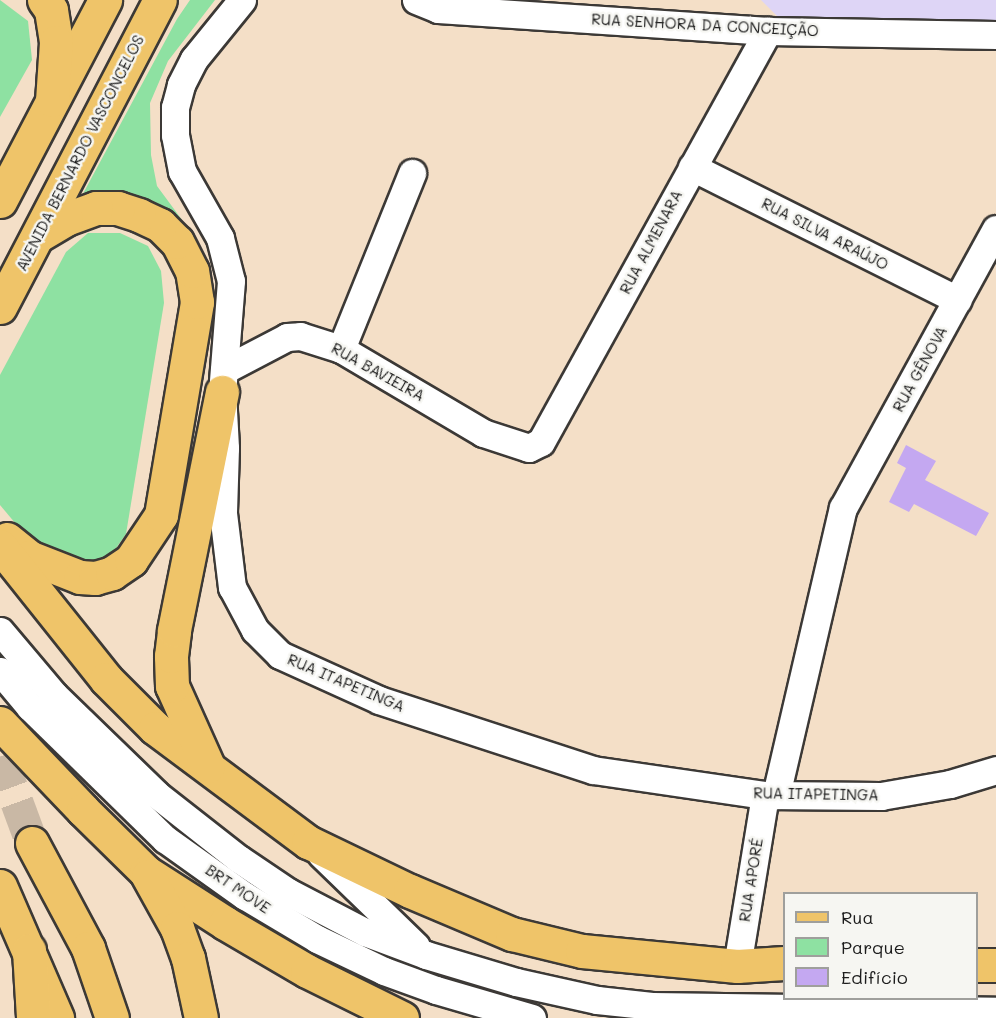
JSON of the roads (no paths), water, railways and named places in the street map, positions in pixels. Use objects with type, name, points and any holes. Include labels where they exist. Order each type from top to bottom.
[{"type":"main road","points":[[44,0],[51,10],[56,42],[52,100]]},
{"type":"main road","points":[[0,201],[105,0]]},
{"type":"main road","name":"AVENIDA BERNARDO VASCONCELOS","points":[[0,307],[160,0]]},
{"type":"main road","points":[[0,534],[29,557],[80,577],[95,578],[112,573],[131,560],[161,515],[197,302],[192,271],[177,243],[160,225],[139,215],[118,208],[96,208],[66,219],[39,235]]},
{"type":"main road","points":[[212,773],[172,686],[171,656],[174,630],[223,381]]},
{"type":"main road","points":[[0,546],[106,679],[154,728],[308,842],[410,891],[512,933],[582,951],[737,966],[783,963]]},
{"type":"main road","points":[[0,723],[146,872],[225,923],[307,971],[402,1018]]},
{"type":"main road","points":[[32,843],[88,948],[112,1018]]},
{"type":"main road","points":[[146,872],[177,928],[197,990],[201,1018]]},
{"type":"main road","points":[[0,886],[57,1018]]},
{"type":"main road","points":[[29,950],[33,1018]]},
{"type":"main road","points":[[978,965],[996,965]]},
{"type":"street","name":"RUA ITAPETINGA","points":[[242,0],[194,59],[181,85],[175,107],[175,135],[182,171],[220,238],[231,281],[223,381],[225,448],[223,513],[232,587],[255,630],[280,655],[379,700],[593,770],[771,795],[881,796],[950,784],[996,770]]},
{"type":"street","name":"RUA SENHORA DA CONCEIÇÃO","points":[[416,0],[438,9],[768,31],[996,35]]},
{"type":"street","name":"RUA ALMENARA","points":[[529,448],[541,442],[552,425],[768,31]]},
{"type":"street","name":"RUA SILVA ARAÚJO","points":[[692,167],[958,300]]},
{"type":"street","points":[[341,349],[412,173]]},
{"type":"street","name":"RUA GÊNOVA","points":[[771,795],[843,508],[996,229]]},
{"type":"street","name":"RUA BAVIEIRA","points":[[223,381],[287,337],[300,336],[341,349],[483,433],[510,444],[529,448]]},
{"type":"street","name":"BRT MOVE","points":[[0,631],[54,695],[156,794],[239,859],[288,892],[365,932],[426,956],[516,982],[586,998],[652,1006],[996,1011]]},
{"type":"street","name":"BRT MOVE","points":[[0,671],[30,707],[165,839],[245,896],[317,939],[384,971],[436,990],[532,1018]]},
{"type":"street","name":"RUA APORÉ","points":[[737,966],[771,795]]},
{"type":"street","name":"BRT MOVE","points":[[308,842],[426,956]]},
{"type":"tunnel","points":[[0,756],[32,843]]}]
